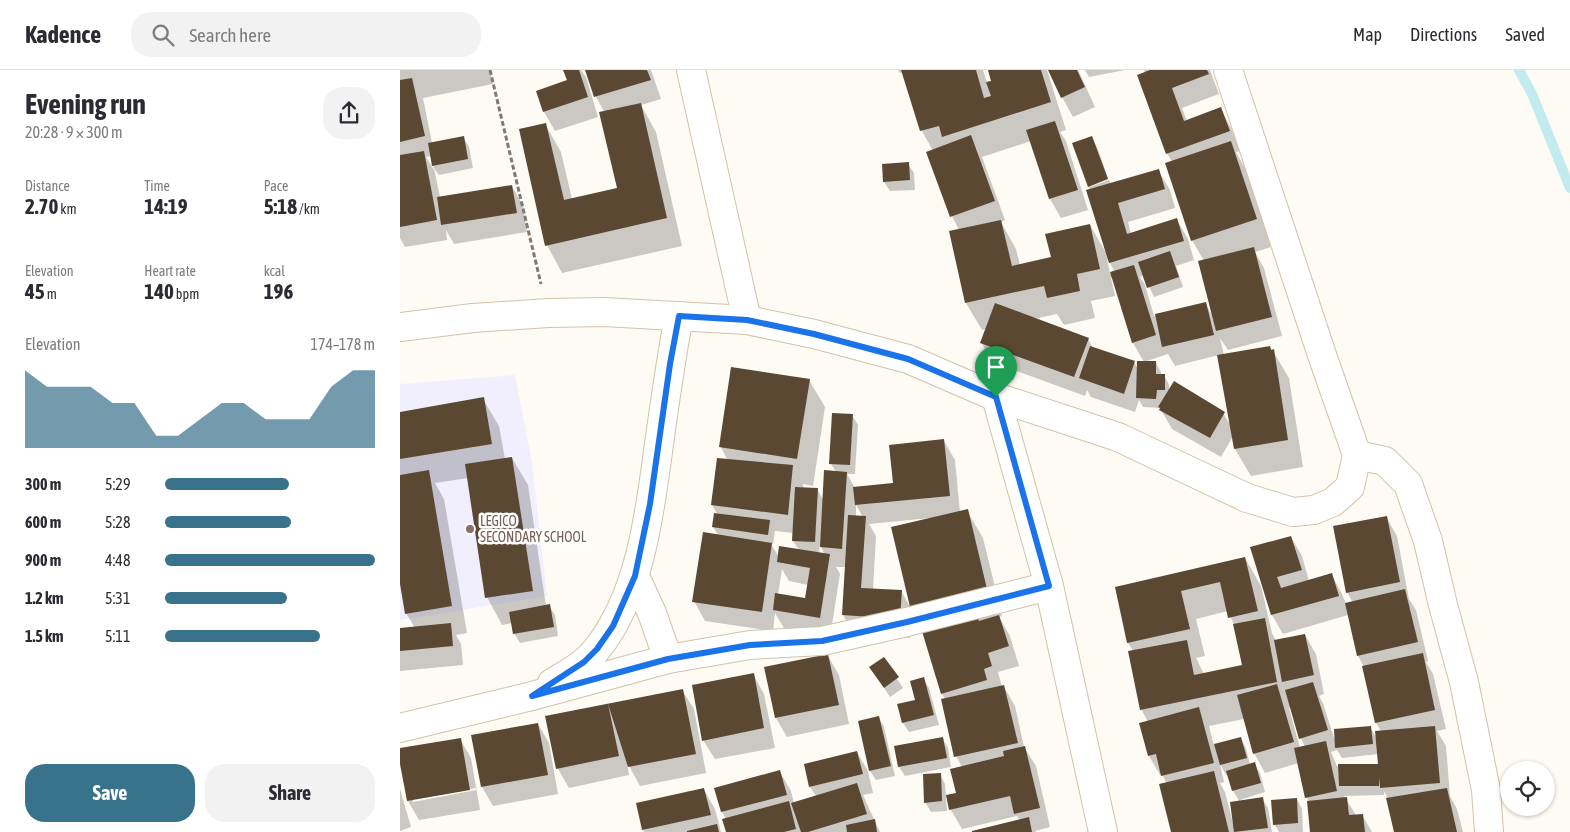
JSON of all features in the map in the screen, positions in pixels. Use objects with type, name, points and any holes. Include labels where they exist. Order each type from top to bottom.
[{"type":"street","points":[[691,70],[747,320]]},
{"type":"street","points":[[400,327],[473,318],[548,313],[604,312],[747,320],[814,334],[908,359],[996,397],[1118,437],[1247,498],[1293,512],[1314,510],[1333,502],[1350,486],[1357,455],[1228,70]]},
{"type":"street","points":[[532,696],[584,662],[597,649],[613,626],[635,576],[650,504],[670,364],[679,316]]},
{"type":"street","points":[[996,397],[1049,586],[1103,832]]},
{"type":"street","points":[[1357,455],[1385,460],[1408,484],[1428,541],[1464,682],[1486,790],[1489,832]]},
{"type":"street","points":[[635,576],[652,613],[668,659]]},
{"type":"street","points":[[400,728],[532,696],[668,659],[750,645],[822,641],[907,622],[1049,586]]},
{"type":"path","points":[[490,70],[548,313]]},
{"type":"shaded area","name":"LEGICO SECONDARY SCHOOL","points":[[515,375],[532,462],[547,596],[400,620],[400,384]]},
{"type":"building","points":[[563,70],[579,70],[588,97],[543,112],[536,91],[567,80]]},
{"type":"building","points":[[585,70],[647,70],[651,80],[594,97]]},
{"type":"building","points":[[901,70],[976,70],[984,98],[991,96],[986,82],[991,81],[988,70],[1041,70],[1051,102],[942,137],[939,126],[920,131]]},
{"type":"building","points":[[1048,70],[1077,70],[1085,87],[1061,98]]},
{"type":"building","points":[[1150,70],[1207,70],[1209,74],[1172,88],[1184,121],[1221,107],[1230,131],[1166,154],[1137,75]]},
{"type":"building","points":[[412,78],[425,136],[400,142],[400,80]]},
{"type":"building","points":[[641,103],[667,218],[545,246],[519,129],[546,123],[564,200],[617,188],[599,112]]},
{"type":"building","points":[[1055,121],[1078,190],[1049,199],[1026,130]]},
{"type":"building","points":[[971,135],[995,201],[950,217],[926,152]]},
{"type":"building","points":[[464,136],[468,159],[432,166],[428,143]]},
{"type":"building","points":[[1092,136],[1108,179],[1088,187],[1072,143]]},
{"type":"building","points":[[1231,141],[1257,219],[1191,241],[1165,163]]},
{"type":"building","points":[[424,151],[437,220],[400,227],[400,155]]},
{"type":"building","points":[[909,162],[910,180],[883,182],[882,164]]},
{"type":"building","points":[[1159,169],[1165,189],[1118,203],[1127,234],[1177,218],[1184,241],[1109,263],[1086,190]]},
{"type":"building","points":[[512,185],[517,213],[441,225],[437,197]]},
{"type":"building","points":[[1001,220],[1012,266],[1051,257],[1045,234],[1090,224],[1100,269],[1077,274],[1080,291],[1047,298],[1044,286],[965,303],[949,231]]},
{"type":"building","points":[[1254,247],[1272,317],[1216,331],[1198,261]]},
{"type":"building","points":[[1170,251],[1179,277],[1147,288],[1138,262]]},
{"type":"building","points":[[1134,265],[1156,335],[1132,343],[1110,272]]},
{"type":"building","points":[[1206,302],[1214,335],[1162,347],[1155,314]]},
{"type":"building","points":[[995,303],[1089,338],[1074,377],[980,343]]},
{"type":"building","points":[[1090,346],[1135,361],[1124,394],[1079,378]]},
{"type":"building","points":[[1270,346],[1271,350],[1274,349],[1288,440],[1234,449],[1217,355]]},
{"type":"building","points":[[1137,361],[1156,361],[1156,374],[1165,374],[1165,390],[1157,390],[1156,399],[1136,398]]},
{"type":"building","points":[[731,367],[810,379],[797,459],[719,447]]},
{"type":"building","points":[[1174,381],[1225,412],[1210,438],[1159,410],[1160,408],[1158,407]]},
{"type":"building","points":[[484,397],[492,444],[400,459],[400,412]]},
{"type":"building","points":[[832,413],[853,414],[850,465],[829,464]]},
{"type":"building","points":[[944,439],[950,496],[855,505],[853,487],[893,483],[889,445]]},
{"type":"building","points":[[512,457],[533,591],[485,598],[465,464]]},
{"type":"building","points":[[717,458],[793,465],[788,515],[711,505]]},
{"type":"building","points":[[429,470],[452,606],[405,614],[400,584],[400,475]]},
{"type":"building","points":[[824,470],[847,472],[842,549],[820,547]]},
{"type":"building","points":[[795,487],[818,488],[815,542],[792,541]]},
{"type":"building","points":[[968,509],[987,589],[910,607],[891,527]]},
{"type":"building","points":[[714,513],[770,520],[768,535],[712,527]]},
{"type":"building","points":[[848,515],[866,516],[861,588],[902,590],[900,619],[842,615]]},
{"type":"building","points":[[1387,516],[1400,582],[1346,593],[1333,526]]},
{"type":"building","points":[[703,532],[772,543],[762,612],[692,602]]},
{"type":"building","points":[[1291,536],[1302,570],[1277,577],[1281,588],[1332,573],[1339,596],[1271,615],[1250,547]]},
{"type":"building","points":[[779,546],[830,554],[820,618],[773,610],[775,593],[805,598],[810,568],[777,562]]},
{"type":"building","points":[[1245,557],[1258,611],[1228,618],[1220,582],[1181,591],[1190,629],[1127,643],[1115,587]]},
{"type":"building","points":[[1405,589],[1418,642],[1357,656],[1345,603]]},
{"type":"building","points":[[550,604],[554,627],[513,634],[509,612]]},
{"type":"building","points":[[976,612],[979,621],[999,615],[1009,646],[988,653],[992,666],[984,669],[987,680],[941,694],[921,628]]},
{"type":"building","points":[[1265,618],[1277,682],[1140,710],[1128,651],[1187,640],[1194,675],[1242,665],[1233,624]]},
{"type":"building","points":[[451,623],[453,646],[400,651],[400,628]]},
{"type":"building","points":[[1305,634],[1314,675],[1282,682],[1274,640]]},
{"type":"building","points":[[1423,653],[1435,710],[1375,723],[1362,666]]},
{"type":"building","points":[[828,654],[839,705],[775,718],[764,667]]},
{"type":"building","points":[[884,657],[899,677],[884,688],[869,667]]},
{"type":"building","points":[[754,673],[764,728],[702,741],[692,685]]},
{"type":"building","points":[[924,677],[934,715],[902,723],[897,704],[915,700],[910,681]]},
{"type":"building","points":[[1313,682],[1328,730],[1299,739],[1285,690]]},
{"type":"building","points":[[1277,684],[1294,742],[1253,754],[1237,695]]},
{"type":"building","points":[[1004,685],[1018,743],[954,757],[941,699]]},
{"type":"building","points":[[683,689],[696,754],[628,767],[608,704],[619,756],[556,769],[545,716]]},
{"type":"building","points":[[1199,707],[1214,763],[1161,776],[1156,754],[1148,756],[1139,723]]},
{"type":"building","points":[[879,716],[891,766],[869,771],[858,721]]},
{"type":"building","points":[[538,723],[548,775],[481,787],[471,735]]},
{"type":"building","points":[[1371,726],[1373,744],[1335,748],[1334,729]]},
{"type":"building","points":[[1435,726],[1440,783],[1380,788],[1380,778],[1379,786],[1339,786],[1338,764],[1378,764],[1375,731]]},
{"type":"building","points":[[943,737],[947,758],[898,767],[894,746]]},
{"type":"building","points":[[1241,737],[1247,758],[1220,765],[1214,744]]},
{"type":"building","points":[[461,738],[470,790],[407,801],[400,764],[400,748]]},
{"type":"building","points":[[1326,741],[1337,791],[1305,798],[1294,748]]},
{"type":"building","points":[[1025,746],[1040,808],[1014,814],[1010,796],[949,810],[946,795],[956,793],[950,769],[1004,756],[1003,751]]},
{"type":"building","points":[[857,751],[863,774],[809,787],[804,764]]},
{"type":"building","points":[[1255,762],[1261,783],[1232,791],[1226,771]]},
{"type":"building","points":[[780,770],[787,795],[721,812],[714,788]]},
{"type":"building","points":[[1214,771],[1229,832],[1171,832],[1159,784]]},
{"type":"building","points":[[941,773],[942,801],[924,803],[923,774]]},
{"type":"building","points":[[857,783],[867,814],[808,832],[801,832],[791,803]]},
{"type":"building","points":[[704,788],[711,815],[642,830],[636,803]]},
{"type":"building","points":[[1447,788],[1457,832],[1394,832],[1386,798]]},
{"type":"building","points":[[1263,797],[1268,828],[1234,832],[1230,802]]},
{"type":"building","points":[[1347,797],[1349,815],[1363,814],[1365,832],[1310,832],[1307,801]]},
{"type":"building","points":[[1297,798],[1298,823],[1273,825],[1271,800]]},
{"type":"building","points":[[789,801],[796,829],[784,832],[726,832],[722,819]]},
{"type":"building","points":[[1029,817],[1032,832],[972,832],[972,831]]},
{"type":"building","points":[[875,819],[877,832],[847,832],[846,825]]},
{"type":"building","points":[[717,824],[719,832],[687,832],[687,831]]},
{"type":"waterway","points":[[1519,70],[1532,94],[1570,188]]},
{"type":"place","name":"LEGICO SECONDARY SCHOOL","points":[[470,529]]},
{"type":"route","points":[[679,316],[747,320],[814,334],[908,359],[996,397],[1049,586],[907,622],[822,641],[750,645],[668,659],[532,696],[584,662],[597,649],[613,626],[635,576],[650,504],[670,364],[679,316]]}]
